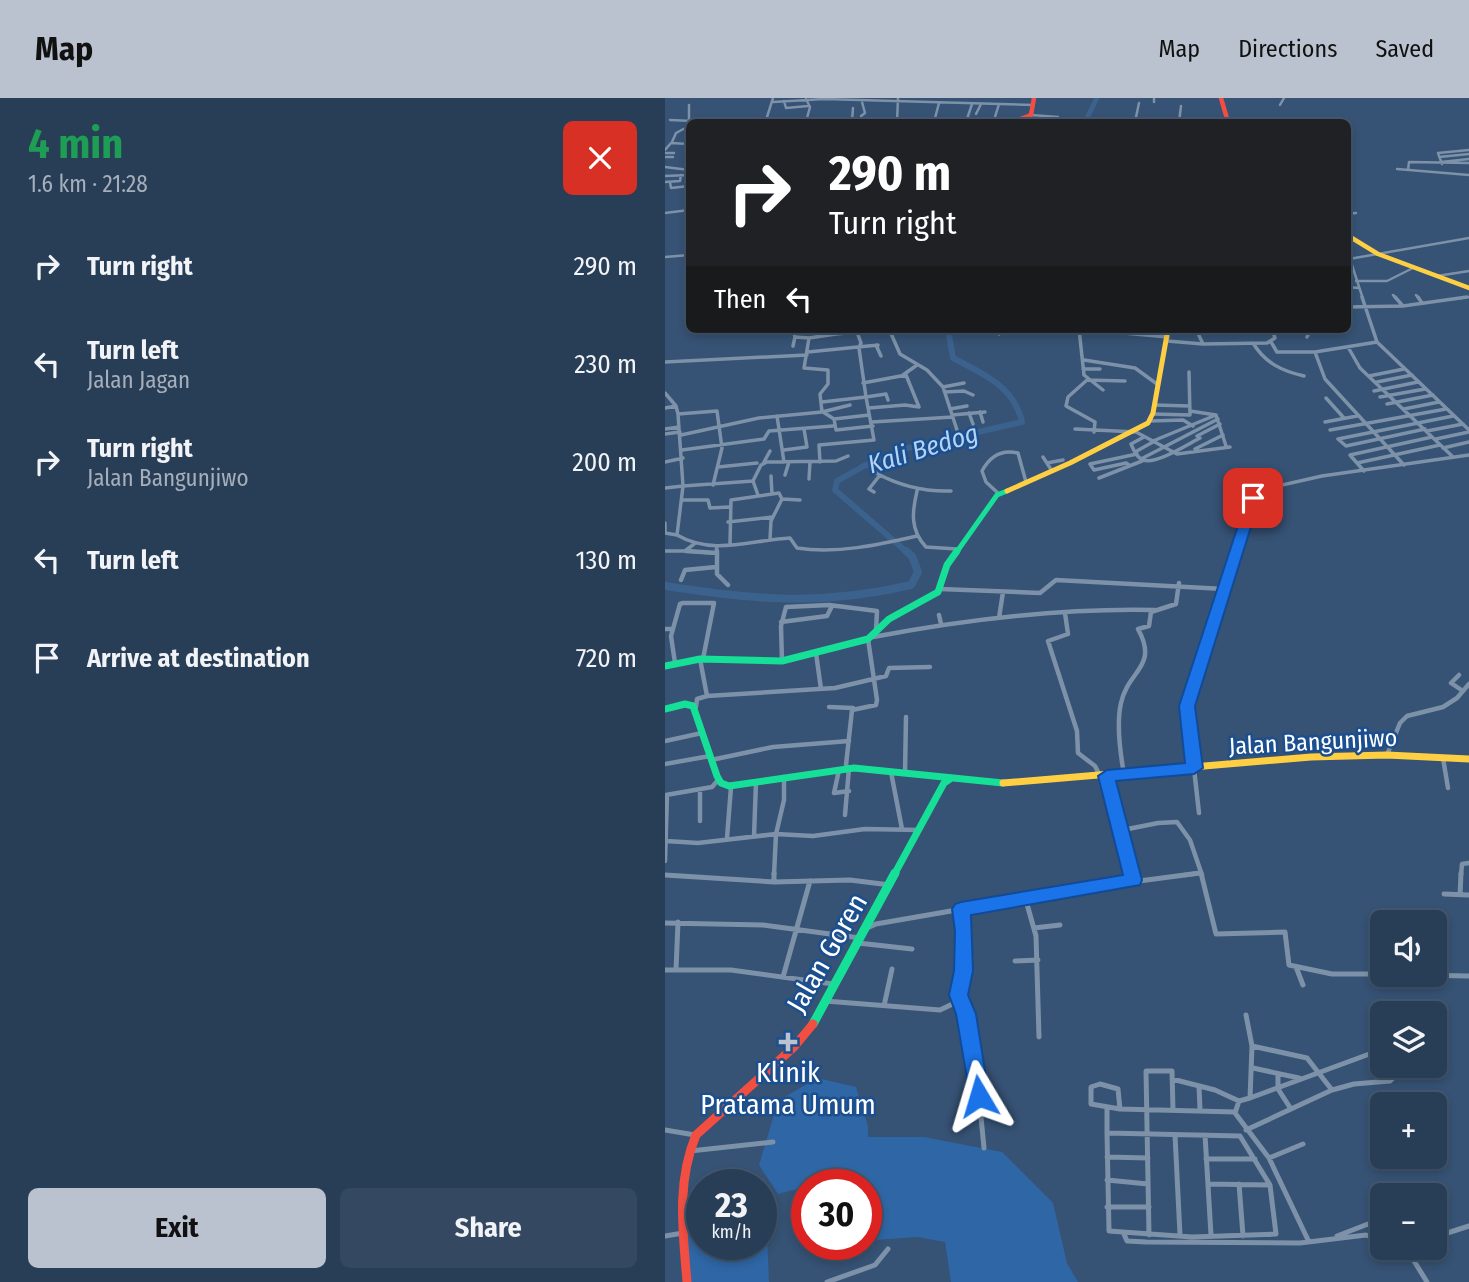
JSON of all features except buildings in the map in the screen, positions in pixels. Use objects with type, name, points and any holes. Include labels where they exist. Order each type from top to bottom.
[{"type":"street","points":[[913,102],[916,98]]},
{"type":"street","points":[[935,119],[941,98]]},
{"type":"street","points":[[946,109],[954,98]]},
{"type":"street","points":[[993,104],[997,98]]},
{"type":"street","points":[[1221,98],[1227,119]]},
{"type":"street","points":[[1280,105],[1284,98]]},
{"type":"street","points":[[806,99],[809,119]]},
{"type":"street","points":[[767,117],[767,110],[773,100],[811,99],[861,104],[898,100],[972,104],[1033,101],[1027,119],[1058,119]]},
{"type":"street","points":[[897,119],[898,100]]},
{"type":"street","points":[[784,101],[786,108],[809,106]]},
{"type":"street","points":[[957,108],[960,103]]},
{"type":"street","points":[[1136,119],[1139,103]]},
{"type":"street","points":[[852,119],[851,108],[861,104]]},
{"type":"street","points":[[861,104],[865,112],[862,119]]},
{"type":"street","points":[[967,119],[972,104]]},
{"type":"street","points":[[976,114],[981,104]]},
{"type":"street","points":[[995,117],[999,104]]},
{"type":"street","points":[[687,119],[689,105]]},
{"type":"street","points":[[1179,119],[1181,106]]},
{"type":"street","points":[[670,120],[686,122]]},
{"type":"street","points":[[673,155],[665,153],[676,133],[686,128]]},
{"type":"street","points":[[671,143],[686,144]]},
{"type":"street","points":[[1440,173],[1438,155],[1469,156]]},
{"type":"street","points":[[1441,163],[1469,156]]},
{"type":"street","points":[[1408,168],[1409,162],[1454,164],[1469,156]]},
{"type":"street","points":[[1428,163],[1429,172]]},
{"type":"street","points":[[1417,171],[1418,164]]},
{"type":"street","points":[[1449,164],[1450,174]]},
{"type":"street","points":[[665,167],[686,171]]},
{"type":"street","points":[[1397,169],[1469,175]]},
{"type":"street","points":[[665,176],[686,173]]},
{"type":"street","points":[[665,182],[680,181],[679,175]]},
{"type":"street","points":[[670,183],[671,188],[686,186]]},
{"type":"street","points":[[665,213],[686,210]]},
{"type":"street","points":[[1351,214],[1356,213]]},
{"type":"street","points":[[1351,237],[1378,254],[1469,288]]},
{"type":"street","points":[[1351,258],[1469,238]]},
{"type":"street","points":[[665,257],[686,255]]},
{"type":"street","points":[[1351,267],[1377,342],[1469,431],[1350,455],[1364,472]]},
{"type":"street","points":[[1356,281],[1388,280],[1413,268]]},
{"type":"street","points":[[1437,275],[1469,271]]},
{"type":"street","points":[[1351,287],[1359,288]]},
{"type":"street","points":[[1393,295],[1403,306]]},
{"type":"street","points":[[1416,295],[1423,304]]},
{"type":"street","points":[[1351,307],[1403,306],[1469,297]]},
{"type":"street","points":[[793,346],[794,333]]},
{"type":"street","points":[[795,337],[846,333]]},
{"type":"street","points":[[784,450],[873,441],[863,383],[859,348],[861,343],[857,333]]},
{"type":"street","points":[[891,333],[900,354],[930,372],[944,390],[957,430]]},
{"type":"street","points":[[1080,333],[1083,369],[1087,380],[1103,390]]},
{"type":"street","points":[[1141,333],[1203,344],[1253,344],[1271,342],[1275,338],[1273,333]]},
{"type":"street","points":[[1198,333],[1203,344]]},
{"type":"street","points":[[1307,337],[1309,333]]},
{"type":"street","points":[[940,591],[947,565],[999,494],[1136,432],[1152,417],[1167,336]]},
{"type":"street","points":[[809,338],[804,368],[828,370],[829,381],[820,394],[822,412]]},
{"type":"street","points":[[1271,342],[1277,352],[1315,352],[1377,342]]},
{"type":"street","points":[[1253,344],[1258,354],[1271,364],[1304,376]]},
{"type":"street","points":[[665,362],[807,353],[877,345],[881,356]]},
{"type":"street","points":[[1348,348],[1367,375],[1454,458]]},
{"type":"street","points":[[1315,352],[1325,379],[1405,465]]},
{"type":"street","points":[[1084,360],[1135,368],[1157,384]]},
{"type":"street","points":[[863,383],[886,381],[916,366]]},
{"type":"street","points":[[1083,369],[1100,369]]},
{"type":"street","points":[[1367,375],[1404,369]]},
{"type":"street","points":[[1152,417],[1189,415],[1189,372]]},
{"type":"street","points":[[902,375],[907,376],[913,391],[919,407],[915,408]]},
{"type":"street","points":[[1376,383],[1412,375]]},
{"type":"street","points":[[1094,432],[1094,422],[1066,406],[1068,397],[1087,380],[1125,381]]},
{"type":"street","points":[[1374,391],[1418,382]]},
{"type":"street","points":[[944,390],[964,383]]},
{"type":"street","points":[[1380,397],[1425,389]]},
{"type":"street","points":[[944,390],[964,391],[973,395]]},
{"type":"street","points":[[665,393],[676,406],[683,458],[682,500],[677,535]]},
{"type":"street","points":[[822,402],[886,394],[888,400]]},
{"type":"street","points":[[1339,396],[1326,398],[1345,418]]},
{"type":"street","points":[[1387,404],[1433,396]]},
{"type":"street","points":[[1404,409],[1440,402]]},
{"type":"street","points":[[665,434],[723,428],[777,416],[822,412],[850,405]]},
{"type":"street","points":[[869,408],[904,405],[915,408]]},
{"type":"street","points":[[1075,429],[1136,432],[1172,452],[1227,445],[1218,420],[1207,412],[1154,405]]},
{"type":"street","points":[[665,408],[676,406]]},
{"type":"street","points":[[950,409],[967,406]]},
{"type":"street","points":[[915,408],[917,420]]},
{"type":"street","points":[[1330,430],[1447,409]]},
{"type":"street","points":[[678,414],[714,410],[723,428],[719,474],[713,485]]},
{"type":"street","points":[[822,412],[834,419],[869,415]]},
{"type":"street","points":[[682,450],[764,439],[768,438],[768,432],[781,430],[833,426],[836,430],[983,412],[983,422]]},
{"type":"street","points":[[969,413],[973,424]]},
{"type":"street","points":[[1454,415],[1338,439],[1345,446],[1463,424]]},
{"type":"street","points":[[777,416],[787,462],[785,475]]},
{"type":"street","points":[[1325,422],[1358,416]]},
{"type":"street","points":[[1152,417],[1183,420],[1192,426]]},
{"type":"street","points":[[833,426],[834,419]]},
{"type":"street","points":[[1129,466],[1126,463],[1094,470],[1090,464],[1136,453],[1153,442],[1192,426],[1218,420]]},
{"type":"street","points":[[1099,478],[1142,460],[1162,446],[1218,420]]},
{"type":"street","points":[[1142,460],[1157,459],[1172,452],[1198,437],[1218,420]]},
{"type":"street","points":[[665,429],[680,431]]},
{"type":"street","points":[[804,429],[807,447]]},
{"type":"street","points":[[1186,430],[1208,442]]},
{"type":"street","points":[[1187,452],[1223,435]]},
{"type":"street","points":[[1142,460],[1131,444],[1145,437]]},
{"type":"street","points":[[1357,463],[1469,442]]},
{"type":"street","points":[[819,445],[820,461]]},
{"type":"street","points":[[753,481],[771,451]]},
{"type":"street","points":[[999,494],[982,477],[984,467],[993,456],[1012,451],[1019,453],[1026,482]]},
{"type":"street","points":[[1199,813],[1187,706],[1253,498],[1259,490],[1469,455]]},
{"type":"street","points":[[764,463],[840,461],[848,456]]},
{"type":"street","points":[[1043,457],[1052,471]]},
{"type":"street","points":[[665,462],[683,458]]},
{"type":"street","points":[[1047,463],[1063,460]]},
{"type":"street","points":[[809,479],[810,462]]},
{"type":"street","points":[[718,467],[757,463]]},
{"type":"street","points":[[875,470],[897,485],[917,491],[951,491]]},
{"type":"street","points":[[874,492],[869,489],[880,475]]},
{"type":"street","points":[[771,476],[772,494]]},
{"type":"street","points":[[665,488],[753,481]]},
{"type":"street","points":[[753,481],[758,495]]},
{"type":"street","points":[[917,491],[912,524],[917,536],[926,547],[957,549]]},
{"type":"street","points":[[730,544],[729,507],[733,499],[780,494],[782,499]]},
{"type":"street","points":[[782,499],[800,500]]},
{"type":"street","points":[[771,540],[773,517],[782,499]]},
{"type":"street","points":[[682,500],[708,500],[711,508],[729,507]]},
{"type":"street","points":[[729,522],[773,517]]},
{"type":"street","points":[[665,523],[665,533],[677,535],[694,544],[717,546],[792,538],[797,548],[803,549],[881,545],[917,536]]},
{"type":"street","points":[[685,551],[694,544]]},
{"type":"street","points":[[717,546],[718,578],[728,585]]},
{"type":"street","points":[[665,551],[717,553]]},
{"type":"street","points":[[681,580],[685,570],[716,567]]},
{"type":"street","points":[[872,637],[889,619],[940,591],[1042,593],[1056,580],[1107,584],[1178,583],[1224,589]]},
{"type":"street","points":[[665,666],[701,659],[782,661],[872,637],[999,618],[1065,612],[1155,610],[1176,604],[1178,583]]},
{"type":"street","points":[[999,618],[1003,592]]},
{"type":"street","points":[[675,663],[668,644],[681,604],[714,603],[701,659],[707,696]]},
{"type":"street","points":[[781,622],[827,616],[832,606]]},
{"type":"street","points":[[782,661],[781,622],[786,607],[832,606],[877,611],[872,637],[876,705],[829,707]]},
{"type":"street","points":[[1124,774],[1121,754],[1121,703],[1127,688],[1143,667],[1147,645],[1138,629],[1149,626],[1150,613],[1155,610]]},
{"type":"street","points":[[1065,612],[1067,634],[1048,641],[1077,730],[1078,753],[1095,765],[1104,776],[1133,880]]},
{"type":"street","points":[[939,615],[941,625]]},
{"type":"street","points":[[665,629],[672,629]]},
{"type":"street","points":[[816,653],[821,690]]},
{"type":"street","points":[[665,709],[707,696],[821,690],[888,676],[889,668],[930,667]]},
{"type":"street","points":[[1459,675],[1451,683],[1463,691]]},
{"type":"street","points":[[1387,755],[1401,723],[1407,716],[1443,707],[1469,684]]},
{"type":"street","points":[[699,698],[696,702],[697,712],[710,758],[719,779],[730,786]]},
{"type":"street","points":[[682,704],[692,704],[697,712]]},
{"type":"street","points":[[845,815],[849,791],[849,768],[846,765],[854,708]]},
{"type":"street","points":[[905,773],[908,740],[906,717]]},
{"type":"street","points":[[665,741],[702,733]]},
{"type":"street","points":[[811,736],[812,744]]},
{"type":"street","points":[[665,764],[764,749],[849,741]]},
{"type":"street","name":"Jalan Bangunjiwo","points":[[730,786],[849,768],[891,771],[945,780],[1019,784],[1311,757],[1387,755],[1469,759]]},
{"type":"street","points":[[1443,758],[1448,788]]},
{"type":"street","points":[[839,769],[834,793],[849,791]]},
{"type":"street","points":[[891,771],[902,829]]},
{"type":"street","points":[[774,882],[776,834],[784,800],[784,776]]},
{"type":"street","points":[[665,861],[666,795],[715,786],[719,779]]},
{"type":"street","name":"Jalan Goren","points":[[686,1151],[696,1135],[794,1047],[812,1025],[859,941],[874,921],[945,780]]},
{"type":"street","points":[[754,836],[756,782]]},
{"type":"street","points":[[708,788],[730,786]]},
{"type":"street","points":[[727,838],[730,786]]},
{"type":"street","points":[[700,821],[701,790]]},
{"type":"street","points":[[1118,831],[1178,822],[1193,844],[1216,934],[1285,932],[1292,966],[1303,985]]},
{"type":"street","points":[[666,841],[698,843],[776,834],[813,836],[865,829],[920,830]]},
{"type":"street","points":[[1460,895],[1462,864],[1469,863]]},
{"type":"street","points":[[874,921],[1133,880],[1200,873]]},
{"type":"street","points":[[665,875],[774,882],[850,880],[890,885]]},
{"type":"street","points":[[783,977],[810,881]]},
{"type":"street","points":[[1444,894],[1469,895]]},
{"type":"street","points":[[1025,897],[1034,928],[1038,960],[1039,1037]]},
{"type":"street","points":[[961,909],[964,931],[963,975],[959,995],[976,1066],[984,1148]]},
{"type":"street","points":[[665,923],[706,921],[798,929],[912,948]]},
{"type":"street","points":[[676,970],[678,922]]},
{"type":"street","points":[[1034,928],[1060,925]]},
{"type":"street","points":[[1015,961],[1038,960]]},
{"type":"street","points":[[1292,966],[1332,974],[1370,974]]},
{"type":"street","points":[[665,970],[731,970],[834,984]]},
{"type":"street","points":[[884,1006],[892,970]]},
{"type":"street","points":[[1447,976],[1469,976]]},
{"type":"street","points":[[825,1001],[940,1010],[961,1000]]},
{"type":"street","points":[[1246,1015],[1252,1046],[1250,1098]]},
{"type":"street","points":[[1252,1046],[1307,1058],[1332,1090]]},
{"type":"street","points":[[1172,1079],[1239,1101],[1370,1053]]},
{"type":"street","points":[[1253,1068],[1299,1079]]},
{"type":"street","points":[[1149,1234],[1146,1071],[1172,1071],[1173,1110]]},
{"type":"street","points":[[1279,1074],[1278,1089],[1291,1109]]},
{"type":"street","points":[[1236,1136],[1245,1128],[1332,1090],[1354,1084],[1390,1081],[1393,1078]]},
{"type":"street","points":[[1120,1109],[1119,1090],[1094,1085],[1091,1088],[1091,1105],[1107,1109],[1235,1112]]},
{"type":"street","points":[[1199,1086],[1200,1110]]},
{"type":"street","points":[[1235,1112],[1239,1101]]},
{"type":"street","points":[[1107,1109],[1107,1133],[1107,1207],[1108,1230],[1124,1234],[1276,1234],[1270,1185],[1240,1136],[1107,1133]]},
{"type":"street","points":[[1235,1112],[1269,1158],[1309,1242]]},
{"type":"street","points":[[665,1130],[696,1135]]},
{"type":"street","points":[[1175,1135],[1180,1235]]},
{"type":"street","points":[[1205,1135],[1211,1235]]},
{"type":"street","points":[[687,1282],[684,1233],[686,1151],[773,1142]]},
{"type":"street","points":[[1269,1158],[1303,1144]]},
{"type":"street","points":[[1107,1157],[1148,1158]]},
{"type":"street","points":[[1206,1159],[1256,1159]]},
{"type":"street","points":[[1107,1180],[1148,1184]]},
{"type":"street","points":[[1208,1184],[1270,1185]]},
{"type":"street","points":[[1239,1184],[1243,1236]]},
{"type":"street","points":[[1107,1207],[1149,1207]]},
{"type":"street","points":[[1330,1239],[1370,1224]]},
{"type":"street","points":[[1447,1233],[1469,1226]]},
{"type":"street","points":[[665,1237],[684,1233]]},
{"type":"street","points":[[1124,1234],[1125,1240],[1131,1241],[1309,1242],[1370,1236]]},
{"type":"street","points":[[827,1282],[875,1265],[888,1249]]},
{"type":"street","points":[[1413,1260],[1427,1282]]},
{"type":"shaded area","points":[[817,1078],[856,1087],[868,1126],[868,1137],[924,1137],[1002,1152],[1053,1203],[1067,1263],[1078,1282],[951,1282],[945,1242],[917,1237],[882,1240],[882,1169],[791,1169],[791,1191],[778,1194],[777,1169],[762,1169],[759,1165],[778,1101]]},
{"type":"shaded area","points":[[683,1226],[686,1226],[686,1260],[768,1260],[769,1282],[686,1282]]},
{"type":"waterway","name":"Kali Bedog","points":[[1086,119],[1097,98]]},
{"type":"waterway","name":"Kali Bedog","points":[[908,553],[835,490],[837,481],[864,466],[908,448],[1022,422],[1005,390],[953,358],[949,333]]},
{"type":"waterway","name":"Kali Bedog","points":[[665,586],[728,595],[788,599],[879,592],[911,585],[918,572],[912,556],[906,551]]},
{"type":"traffic: fast","points":[[665,666],[700,659],[782,661],[868,639],[889,619],[938,592],[947,565],[997,495],[1007,491]]},
{"type":"traffic: fast","points":[[665,709],[685,704],[693,706],[717,776],[721,783],[729,786],[854,768],[1003,783]]},
{"type":"traffic: fast","points":[[813,1024],[944,783],[950,779]]},
{"type":"traffic: slow","points":[[1351,237],[1378,254],[1469,288]]},
{"type":"traffic: slow","points":[[1007,491],[1070,463],[1148,423],[1153,413],[1167,333]]},
{"type":"traffic: slow","points":[[1003,783],[1311,757],[1387,755],[1469,759]]},
{"type":"traffic: jam","points":[[1020,119],[1031,115],[1034,98]]},
{"type":"traffic: jam","points":[[1221,98],[1227,119]]},
{"type":"traffic: jam","points":[[687,1282],[682,1188],[684,1170],[696,1135],[794,1047],[813,1024]]},
{"type":"place","name":"Klinik Pratama Umum","points":[[788,1042]]},
{"type":"route","points":[[979,1096],[966,1014],[959,995],[963,978],[964,931],[961,909],[1133,880],[1118,831],[1107,776],[1194,768],[1187,706],[1253,498]]}]
